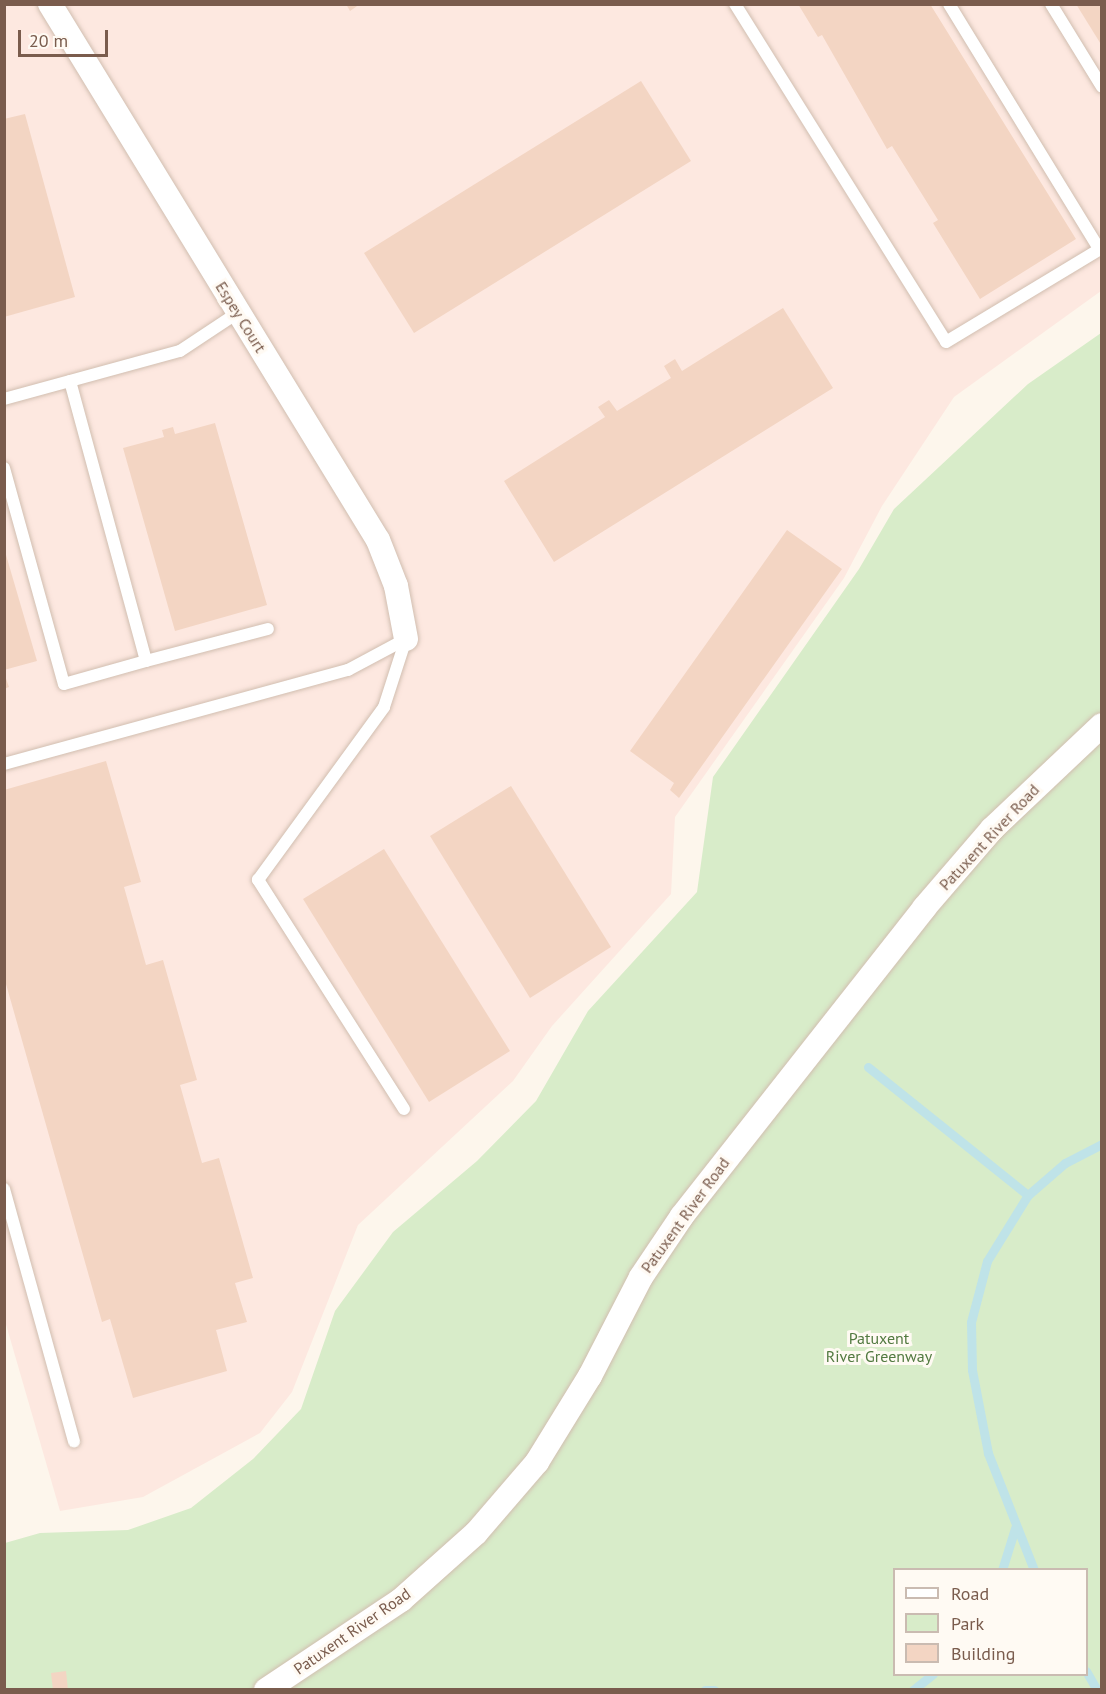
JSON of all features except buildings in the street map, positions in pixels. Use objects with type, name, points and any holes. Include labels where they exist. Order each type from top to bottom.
[{"type":"street","name":"Espey Court","points":[[50,4],[378,540],[396,586],[406,639]]},
{"type":"street","name":"Patuxent River Road","points":[[266,1689],[401,1600],[476,1533],[537,1462],[590,1376],[641,1277],[688,1207],[924,908],[992,829],[1101,725]]},
{"type":"lane","points":[[735,4],[946,342],[1100,248],[949,4]]},
{"type":"lane","points":[[1051,4],[1101,87]]},
{"type":"lane","points":[[4,399],[180,351],[239,312]]},
{"type":"lane","points":[[70,381],[146,661]]},
{"type":"lane","points":[[4,468],[64,684],[268,629]]},
{"type":"lane","points":[[4,764],[348,670],[406,639]]},
{"type":"lane","points":[[404,1109],[258,880],[384,707],[406,639]]},
{"type":"lane","points":[[4,1189],[74,1441]]},
{"type":"shaded area","points":[[5,5],[1101,5],[1101,291],[954,397],[882,506],[844,578],[675,817],[671,894],[552,1026],[513,1081],[358,1225],[292,1392],[260,1433],[143,1497],[60,1511],[5,1321]]},
{"type":"green space","name":"Patuxent River Greenway","points":[[1101,333],[1101,1689],[5,1690],[5,1543],[40,1533],[128,1530],[191,1508],[253,1459],[301,1409],[335,1311],[393,1232],[477,1161],[536,1101],[588,1011],[697,892],[713,777],[859,569],[894,509],[1028,384]]},
{"type":"waterway","points":[[868,1067],[1028,1195]]},
{"type":"waterway","points":[[1033,1568],[988,1453],[972,1370],[971,1322],[987,1261],[1028,1195],[1065,1163],[1102,1144]]},
{"type":"waterway","points":[[1003,1568],[1015,1528]]},
{"type":"waterway","points":[[1088,1674],[1097,1690]]},
{"type":"waterway","points":[[913,1690],[930,1676]]},
{"type":"waterway","points":[[705,1690],[714,1690]]}]
